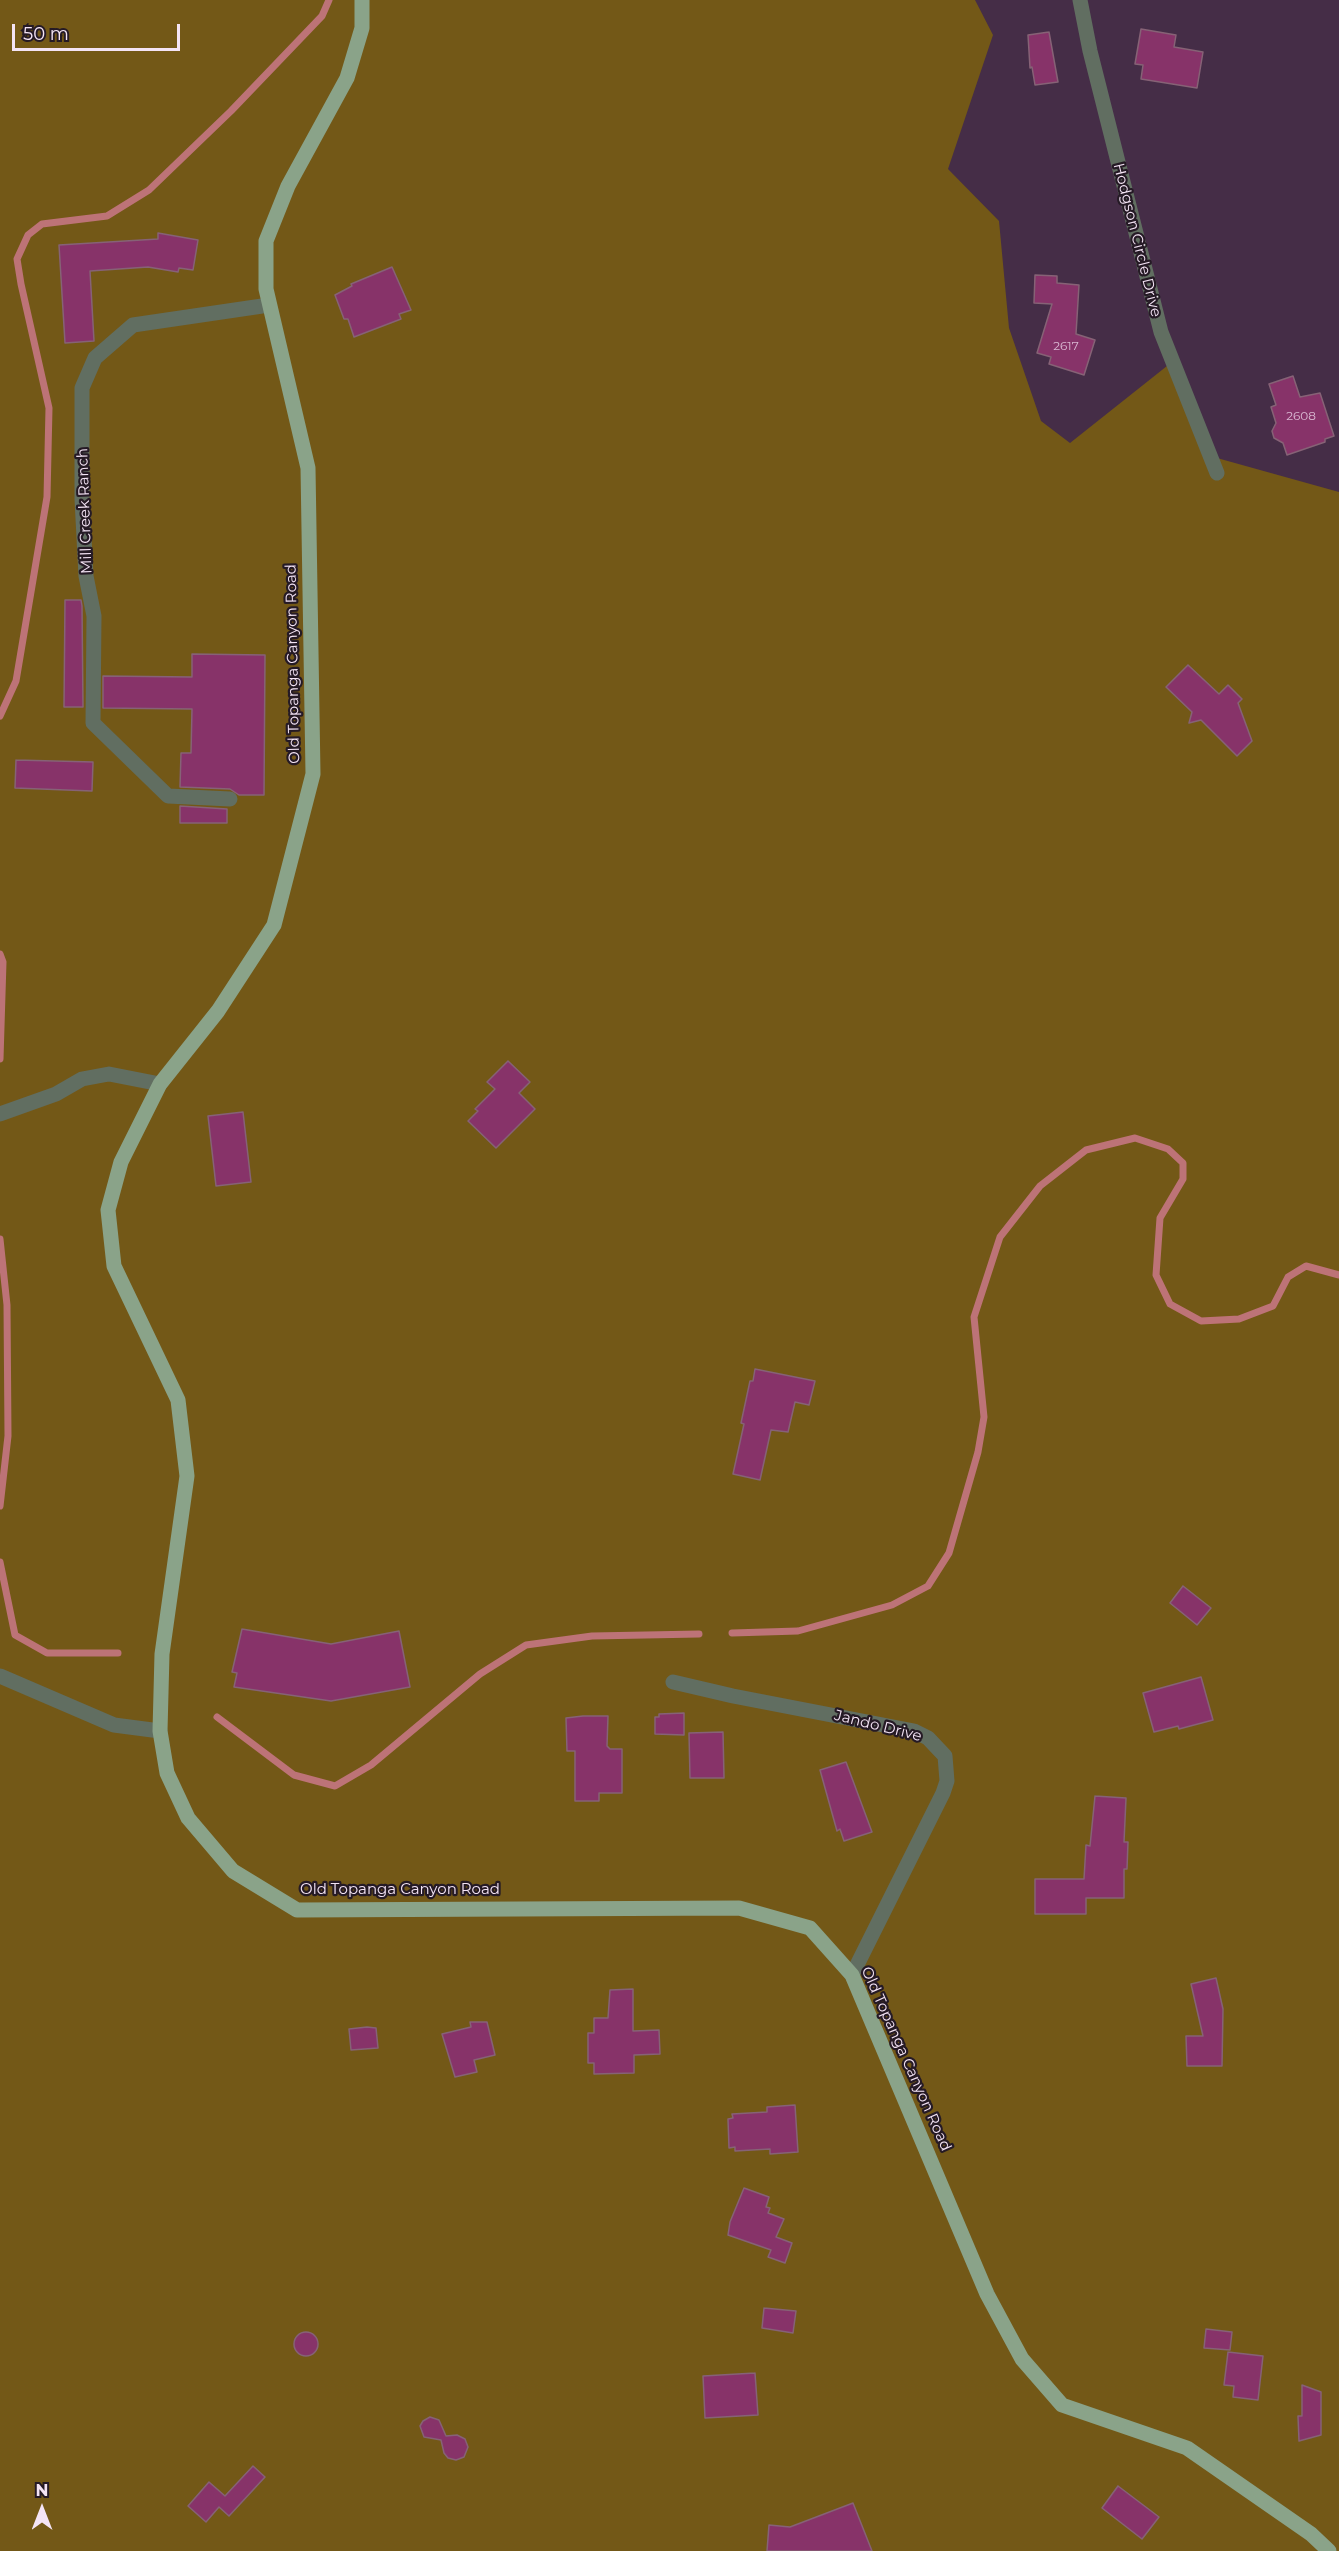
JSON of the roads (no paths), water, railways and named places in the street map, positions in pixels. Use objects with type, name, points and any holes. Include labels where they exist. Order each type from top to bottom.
[{"type":"main road","name":"Old Topanga Canyon Road","points":[[362,0],[362,28],[347,78],[288,186],[266,241],[266,289],[308,468],[313,774],[274,926],[218,1011],[160,1084],[121,1162],[108,1210],[114,1266],[178,1400],[187,1476],[162,1654],[160,1731],[167,1773],[188,1818],[233,1871],[297,1910],[739,1908],[810,1928],[852,1975],[987,2294],[1022,2359],[1062,2405],[1187,2448],[1311,2534],[1329,2551]]},
{"type":"street","name":"Hodgson Circle Drive","points":[[1080,0],[1090,51],[1161,332],[1217,472]]},
{"type":"street","name":"Mill Creek Ranch","points":[[230,800],[168,796],[93,723],[94,616],[86,576],[82,499],[82,388],[95,358],[133,325],[269,305]]},
{"type":"street","points":[[0,1114],[56,1094],[82,1079],[109,1074],[160,1084]]},
{"type":"street","points":[[0,1676],[114,1725],[160,1731]]},
{"type":"street","name":"Jando Drive","points":[[673,1682],[914,1731],[928,1738],[945,1756],[947,1781],[943,1793],[852,1975]]},
{"type":"waterway","points":[[0,716],[16,681],[47,497],[49,408],[17,259],[28,235],[42,224],[107,216],[149,190],[231,111],[322,16],[329,0]]},
{"type":"waterway","points":[[0,954],[3,962],[0,1059]]},
{"type":"waterway","points":[[732,1633],[798,1631],[892,1605],[928,1586],[949,1553],[978,1452],[984,1417],[974,1317],[1000,1237],[1040,1186],[1086,1150],[1135,1138],[1168,1149],[1183,1163],[1183,1179],[1160,1218],[1156,1275],[1170,1304],[1201,1321],[1239,1319],[1273,1306],[1288,1277],[1306,1266],[1339,1275]]},
{"type":"waterway","points":[[0,1239],[7,1305],[8,1436],[0,1506]]},
{"type":"waterway","points":[[0,1562],[15,1635],[47,1653],[118,1653]]},
{"type":"waterway","points":[[217,1717],[294,1775],[335,1786],[371,1765],[480,1674],[526,1645],[592,1636],[699,1634]]}]
